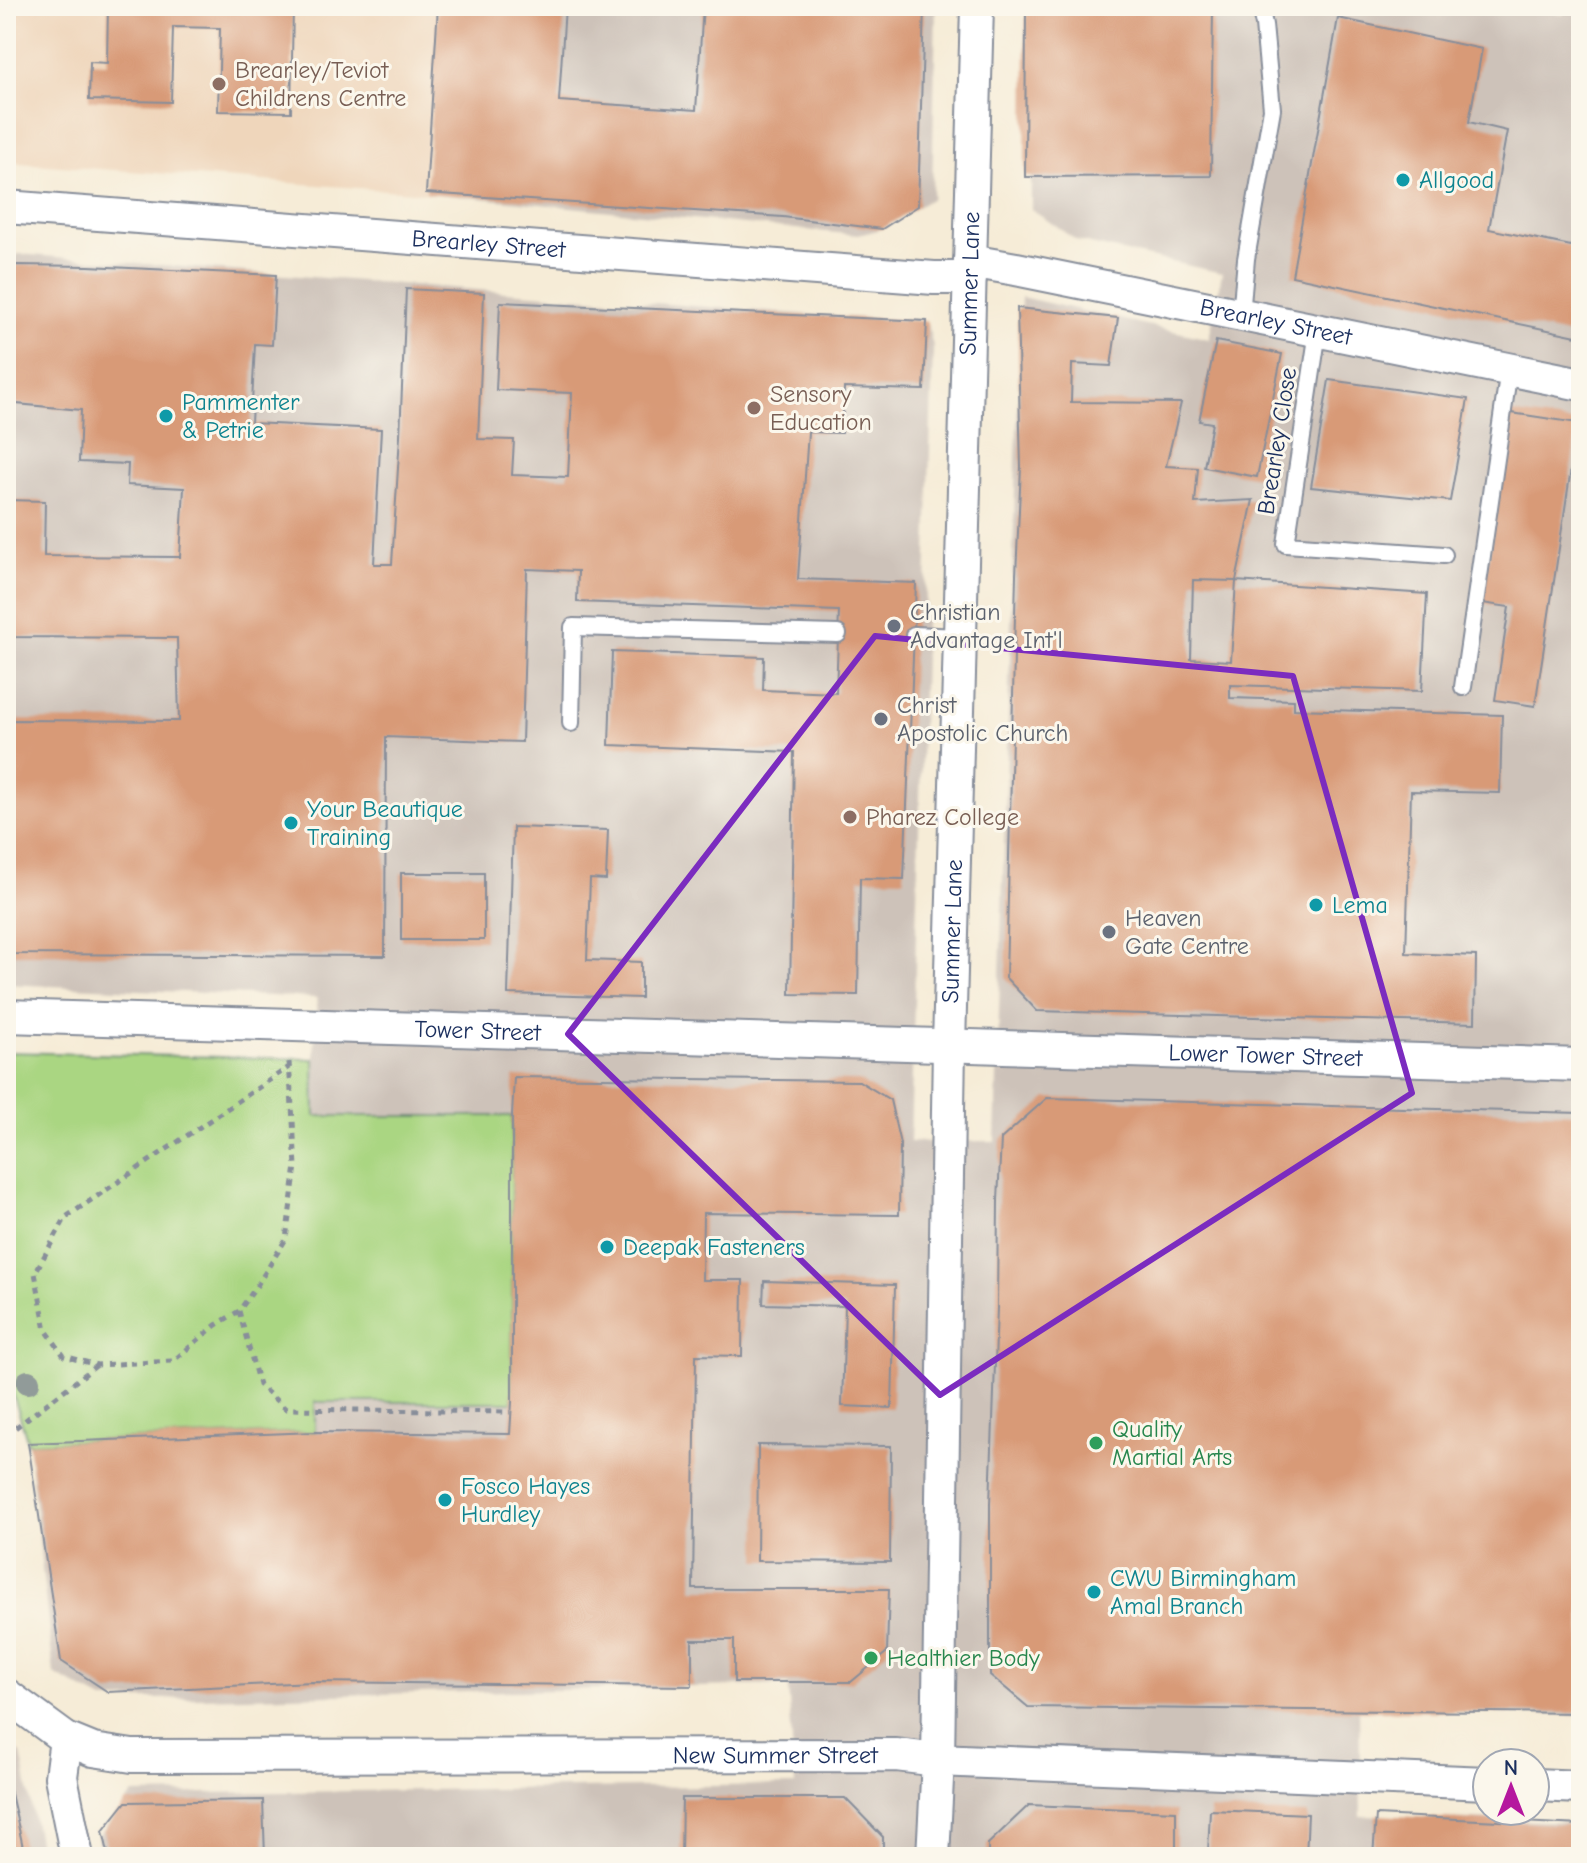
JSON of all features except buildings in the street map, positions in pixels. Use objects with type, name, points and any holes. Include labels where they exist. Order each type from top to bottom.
[{"type":"street","name":"Summer Lane","points":[[933,1857],[938,1760],[949,1045],[977,6]]},
{"type":"street","name":"Brearley Street","points":[[6,207],[934,278],[970,270],[1016,269],[1581,384]]},
{"type":"street","name":"Tower Street","points":[[6,1016],[949,1045]]},
{"type":"street","name":"Lower Tower Street","points":[[949,1045],[1581,1065]]},
{"type":"street","name":"New Summer Street","points":[[6,1695],[66,1739],[93,1750],[132,1756],[896,1755],[938,1760],[1471,1782]]},
{"type":"street","points":[[66,1739],[61,1777],[77,1857]]},
{"type":"street","points":[[1551,1786],[1581,1787]]},
{"type":"lane","points":[[1241,315],[1246,259],[1272,109],[1260,6]]},
{"type":"lane","name":"Brearley Close","points":[[1318,331],[1286,544],[1444,555]]},
{"type":"lane","points":[[1463,687],[1509,369]]},
{"type":"lane","points":[[571,723],[573,627],[838,634]]},
{"type":"lane","points":[[914,635],[960,637]]},
{"type":"path","points":[[289,1067],[296,1166],[286,1239],[239,1311],[216,1325],[173,1361],[97,1365],[64,1356],[46,1330],[35,1273],[66,1217],[289,1067]]},
{"type":"path","points":[[239,1311],[259,1385],[286,1409],[510,1412]]},
{"type":"path","points":[[6,1435],[97,1365]]},
{"type":"highlighted area","points":[[875,636],[1293,676],[1412,1093],[940,1395],[568,1034]]},
{"type":"shaded area","name":"Brearley/Teviot Childrens Centre","points":[[6,6],[438,6],[426,193],[6,162]]},
{"type":"shaded area","points":[[438,6],[936,6],[932,198],[882,229],[858,235],[426,193]]},
{"type":"shaded area","points":[[1031,6],[1526,6],[1563,15],[1565,6],[1581,6],[1581,1716],[1359,1709],[1361,1816],[1471,1819],[1471,1827],[1551,1827],[1551,1821],[1581,1822],[1581,1857],[102,1857],[97,1837],[133,1794],[795,1785],[788,1685],[103,1700],[54,1674],[28,1443],[315,1431],[314,1059],[317,998],[6,984],[6,267],[18,254],[927,321],[933,347],[910,1142],[995,1141],[1021,297],[1209,339],[1222,273],[1077,241],[1031,209]]},
{"type":"shaded area","points":[[6,1742],[21,1753],[41,1857],[6,1857]]},
{"type":"green space","points":[[6,1052],[314,1059],[315,1116],[512,1116],[512,1402],[315,1402],[315,1432],[28,1443],[6,1371]]},
{"type":"place","name":"Brearley/Teviot Childrens Centre","points":[[219,84]]},
{"type":"place","name":"Allgood","points":[[1403,180]]},
{"type":"place","name":"Sensory Education","points":[[754,408]]},
{"type":"place","name":"Pammenter & Petrie","points":[[166,416]]},
{"type":"place","name":"Christian Advantage Int'l","points":[[894,626]]},
{"type":"place","name":"Christ Apostolic Church","points":[[881,719]]},
{"type":"place","name":"Pharez College","points":[[850,817]]},
{"type":"place","name":"Your Beautique Training","points":[[291,823]]},
{"type":"place","name":"Lema","points":[[1316,905]]},
{"type":"place","name":"Heaven Gate Centre","points":[[1109,932]]},
{"type":"place","name":"Deepak Fasteners","points":[[607,1247]]},
{"type":"place","name":"Quality Martial Arts","points":[[1096,1443]]},
{"type":"place","name":"Fosco Hayes Hurdley","points":[[445,1500]]},
{"type":"place","name":"CWU Birmingham Amal Branch","points":[[1094,1592]]},
{"type":"place","name":"Healthier Body","points":[[871,1658]]}]
